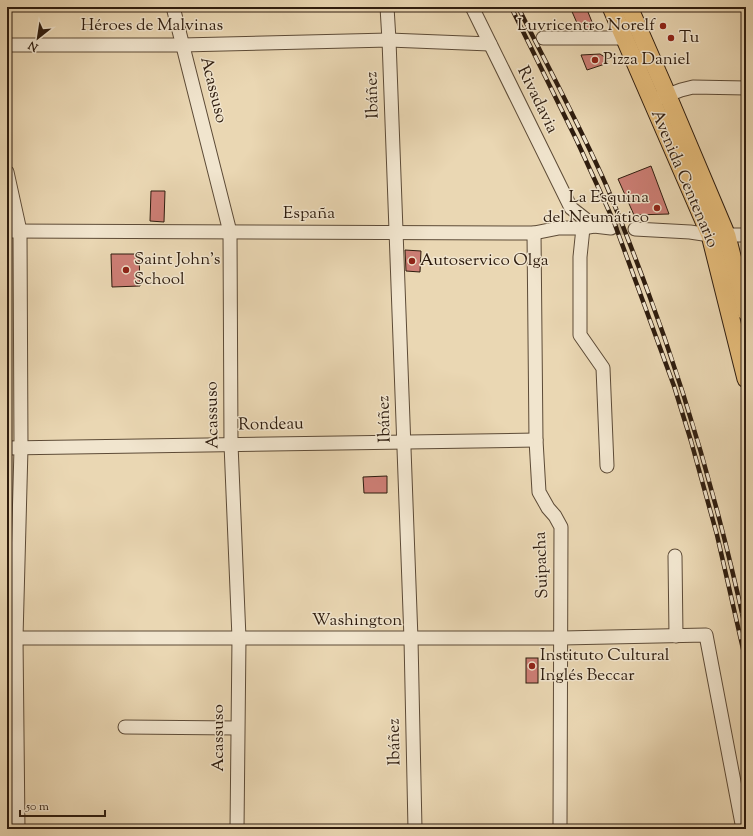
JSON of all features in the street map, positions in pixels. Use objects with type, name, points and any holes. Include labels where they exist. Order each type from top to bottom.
[{"type":"main road","name":"Avenida Centenario","points":[[611,7],[651,102],[719,236],[746,379]]},
{"type":"main road","name":"Avenida Centenario","points":[[629,7],[667,94],[746,312]]},
{"type":"street","name":"Acassuso","points":[[173,7],[230,232],[231,444],[238,638],[237,829]]},
{"type":"street","name":"Ibáñez","points":[[387,7],[390,40],[411,639],[415,829]]},
{"type":"street","name":"Rivadavia","points":[[472,7],[571,208],[588,227]]},
{"type":"street","points":[[543,38],[624,38]]},
{"type":"street","name":"Héroes de Malvinas","points":[[7,45],[182,45],[390,40],[490,44]]},
{"type":"street","points":[[651,102],[667,94],[693,87],[746,88]]},
{"type":"street","points":[[7,172],[13,231],[21,448],[12,638],[18,829]]},
{"type":"street","points":[[559,228],[567,222],[570,217],[571,208]]},
{"type":"street","points":[[588,227],[580,257],[580,335],[603,368],[607,466]]},
{"type":"street","name":"España","points":[[13,231],[534,233],[559,228],[611,228]]},
{"type":"street","points":[[635,229],[690,232],[719,236],[746,235]]},
{"type":"street","name":"Suipacha","points":[[534,233],[536,440],[539,492],[561,527],[562,638],[560,829]]},
{"type":"street","name":"Rondeau","points":[[7,448],[536,440]]},
{"type":"street","points":[[674,556],[676,636]]},
{"type":"street","name":"Washington","points":[[12,638],[411,639],[706,635],[743,829]]},
{"type":"street","points":[[125,727],[237,728]]},
{"type":"building","points":[[570,7],[586,7],[594,27],[580,30]]},
{"type":"building","name":"Pizza Daniel","points":[[600,54],[606,58],[608,63],[587,70],[581,55]]},
{"type":"building","points":[[651,166],[669,214],[634,215],[618,179]]},
{"type":"building","points":[[151,191],[165,191],[164,222],[150,221]]},
{"type":"building","name":"Autoservico Olga","points":[[405,250],[421,251],[420,272],[406,271]]},
{"type":"building","name":"Saint John's School","points":[[111,254],[139,254],[140,286],[112,287]]},
{"type":"building","points":[[387,476],[387,493],[364,493],[363,477]]},
{"type":"building","name":"Instituto Cultural Inglés Beccar","points":[[526,658],[538,658],[538,683],[526,683]]},
{"type":"tunnel","points":[[611,228],[635,229]]},
{"type":"railway","points":[[511,7],[577,141],[614,222],[674,386],[717,535],[746,662]]},
{"type":"railway","points":[[518,7],[597,164],[660,324],[688,410],[714,498],[746,631]]},
{"type":"place","name":"Luvricentro Norelf","points":[[663,26]]},
{"type":"place","name":"Tu","points":[[671,38]]},
{"type":"place","name":"Pizza Daniel","points":[[595,60]]},
{"type":"place","name":"La Esquina del Neumático","points":[[657,208]]},
{"type":"place","name":"Autoservico Olga","points":[[412,261]]},
{"type":"place","name":"Saint John's School","points":[[126,270]]},
{"type":"place","name":"Instituto Cultural Inglés Beccar","points":[[532,666]]}]
